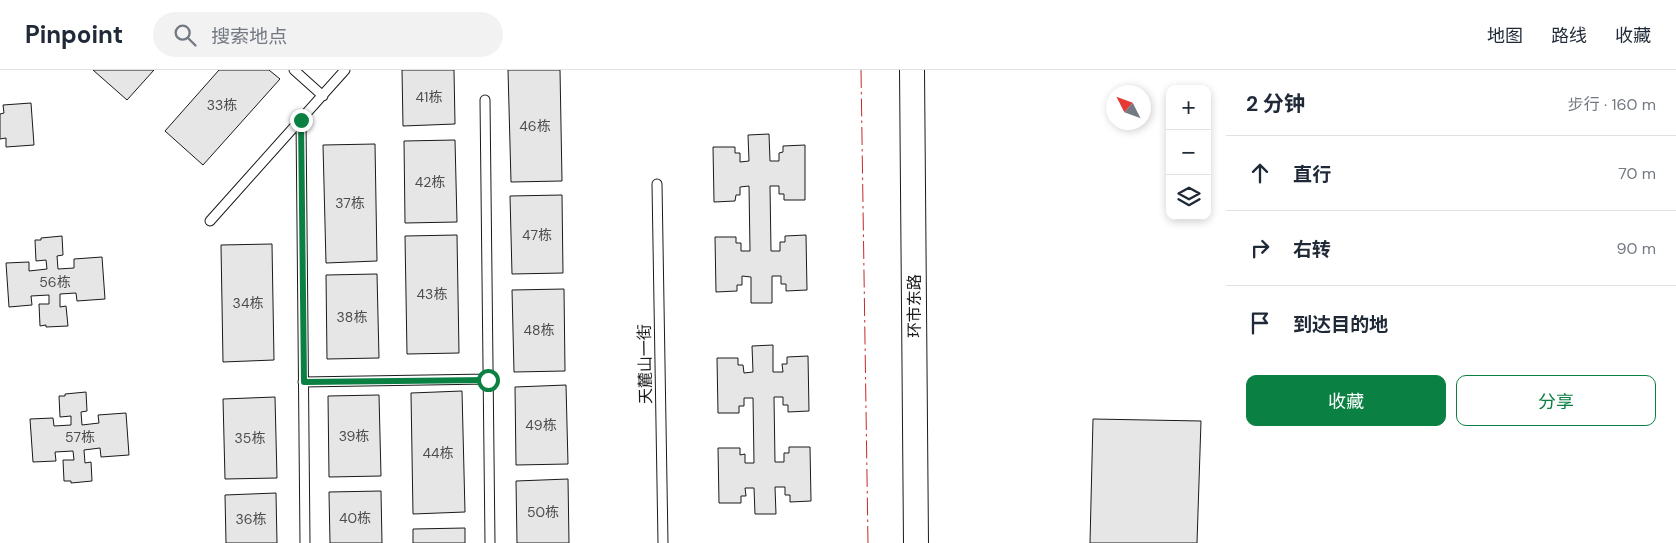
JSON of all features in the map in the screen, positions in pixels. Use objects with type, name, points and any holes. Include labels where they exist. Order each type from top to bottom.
[{"type":"street","name":"环市东路","points":[[912,70],[916,543]]},
{"type":"lane","points":[[294,70],[323,96]]},
{"type":"lane","points":[[210,221],[345,70]]},
{"type":"lane","points":[[485,100],[490,543]]},
{"type":"lane","points":[[301,120],[305,543]]},
{"type":"lane","name":"天麓山一街","points":[[657,184],[663,543]]},
{"type":"lane","points":[[304,382],[488,380]]},
{"type":"building","points":[[93,70],[154,70],[127,100]]},
{"type":"building","points":[[219,70],[269,70],[280,79],[203,165],[165,131]]},
{"type":"building","points":[[402,70],[454,70],[455,124],[403,126]]},
{"type":"building","points":[[508,70],[560,70],[562,181],[511,182]]},
{"type":"building","points":[[31,103],[34,145],[6,147],[6,138],[0,139],[0,114],[4,113],[3,105]]},
{"type":"building","points":[[769,134],[770,161],[779,161],[779,153],[783,152],[783,146],[805,145],[805,200],[784,200],[784,194],[779,194],[779,186],[770,186],[771,251],[780,251],[780,242],[785,242],[785,236],[806,235],[807,290],[786,291],[786,284],[781,284],[781,276],[772,276],[772,303],[751,303],[751,277],[742,276],[742,285],[737,285],[737,291],[716,292],[715,237],[736,237],[736,243],[741,243],[741,251],[750,251],[749,186],[740,187],[740,195],[736,195],[735,201],[714,202],[713,147],[735,147],[735,153],[740,153],[740,162],[749,161],[748,135]]},
{"type":"building","points":[[455,140],[457,222],[405,223],[404,141]]},
{"type":"building","points":[[375,144],[377,261],[326,263],[323,145]]},
{"type":"building","points":[[562,195],[563,273],[512,274],[510,196]]},
{"type":"building","points":[[457,235],[459,353],[407,354],[405,236]]},
{"type":"building","points":[[62,236],[63,255],[57,256],[58,269],[74,268],[74,259],[102,257],[105,299],[77,301],[76,293],[60,294],[60,307],[66,306],[68,326],[40,326],[39,304],[49,304],[49,295],[31,296],[32,305],[9,307],[6,263],[29,262],[29,271],[47,269],[46,260],[36,261],[35,240]]},
{"type":"building","points":[[272,244],[274,360],[223,362],[221,245]]},
{"type":"building","points":[[377,274],[379,358],[327,359],[326,275]]},
{"type":"building","points":[[564,289],[565,371],[514,372],[512,290]]},
{"type":"building","points":[[773,345],[773,372],[783,372],[782,364],[787,364],[787,357],[808,356],[809,411],[788,412],[788,405],[783,405],[783,397],[774,397],[775,462],[784,462],[784,453],[789,453],[789,447],[810,447],[811,501],[790,502],[790,495],[785,495],[785,487],[775,487],[776,514],[755,514],[754,488],[745,488],[746,496],[741,496],[741,503],[719,503],[718,448],[740,448],[740,455],[745,454],[745,463],[754,463],[753,398],[744,398],[744,406],[739,406],[739,413],[718,413],[717,358],[738,358],[738,365],[743,365],[744,373],[753,372],[752,346]]},
{"type":"building","points":[[566,385],[568,464],[516,465],[515,387]]},
{"type":"building","points":[[462,391],[465,512],[413,514],[411,393]]},
{"type":"building","points":[[86,392],[87,411],[81,412],[82,425],[99,423],[98,415],[126,413],[129,455],[101,457],[100,448],[84,450],[85,463],[91,462],[92,481],[71,483],[71,481],[64,481],[63,460],[74,460],[73,451],[55,452],[56,461],[33,462],[30,419],[53,418],[54,426],[71,425],[71,416],[60,417],[59,396]]},
{"type":"building","points":[[379,395],[381,476],[329,477],[328,396]]},
{"type":"building","points":[[275,397],[277,478],[225,479],[223,399]]},
{"type":"building","points":[[1093,419],[1201,421],[1197,543],[1090,543]]},
{"type":"building","points":[[568,479],[569,543],[517,543],[516,481]]},
{"type":"building","points":[[381,491],[382,543],[330,543],[329,492]]},
{"type":"building","points":[[276,493],[277,543],[226,543],[225,495]]},
{"type":"building","points":[[465,528],[465,543],[413,543],[413,529]]},
{"type":"power","points":[[861,70],[868,543]]},
{"type":"route","points":[[301,120],[304,382],[488,380]]}]
